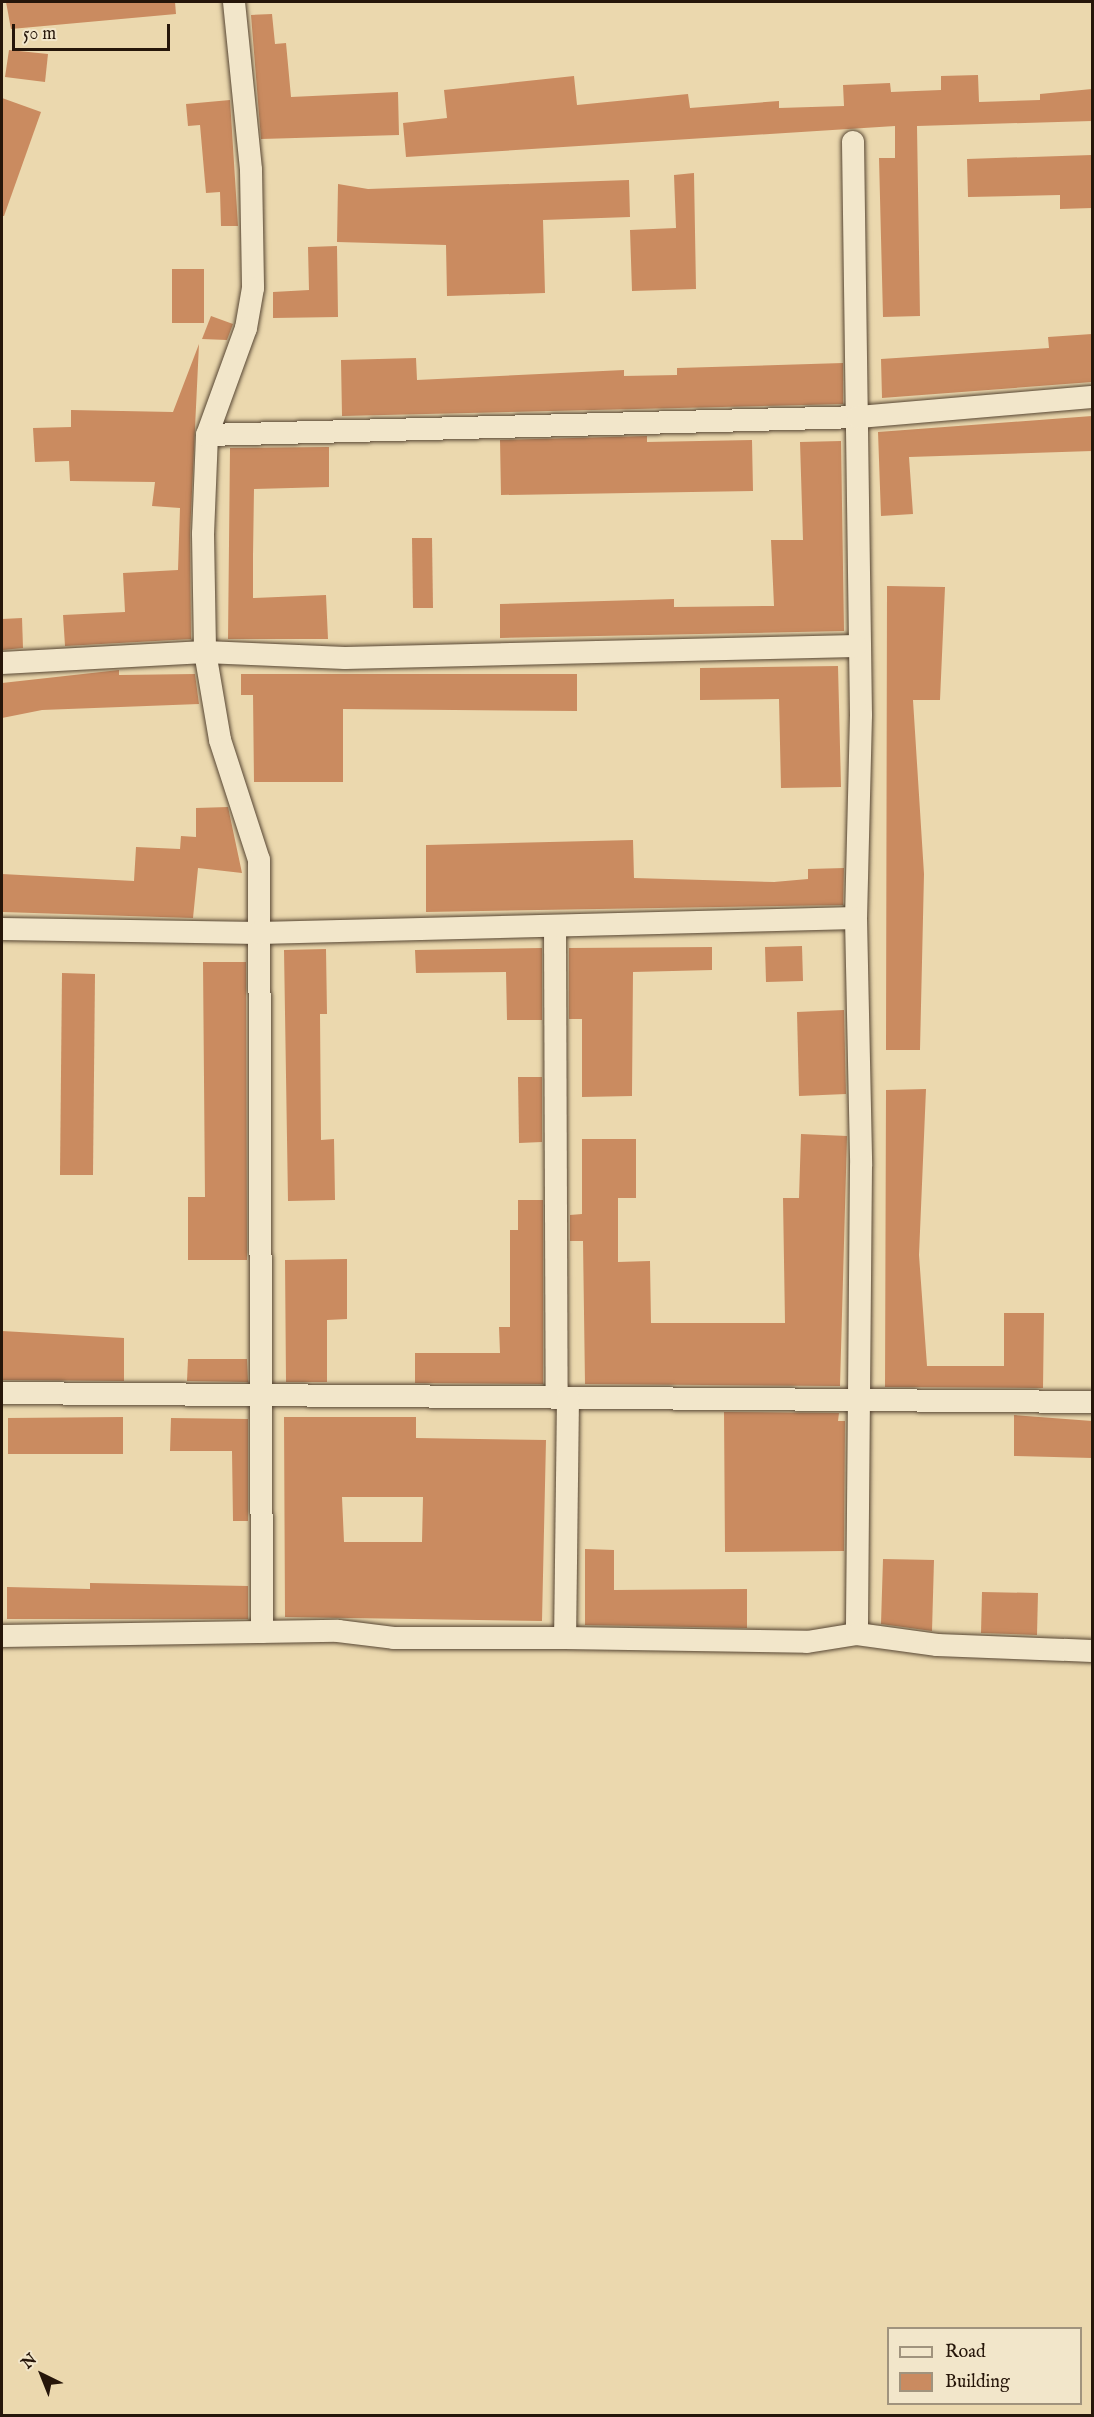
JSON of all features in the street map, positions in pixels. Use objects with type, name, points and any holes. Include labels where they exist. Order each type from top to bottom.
[{"type":"street","points":[[234,2],[250,170],[253,288],[246,328],[207,435],[205,652],[224,755],[256,837],[259,933],[262,1632]]},
{"type":"street","points":[[853,142],[858,417],[856,646],[861,715],[856,918],[857,1634]]},
{"type":"street","points":[[207,435],[858,417],[1092,397]]},
{"type":"street","points":[[2,663],[205,652],[345,658],[856,646]]},
{"type":"street","points":[[2,929],[259,933],[856,918]]},
{"type":"street","points":[[555,926],[565,1638]]},
{"type":"street","points":[[2,1393],[260,1397],[1092,1402]]},
{"type":"street","points":[[2,1636],[262,1632],[807,1642],[857,1634],[937,1645],[1092,1651]]},
{"type":"building","points":[[6,2],[175,2],[176,14],[11,29]]},
{"type":"building","points":[[272,14],[275,44],[286,43],[291,97],[398,92],[399,135],[261,139],[251,15]]},
{"type":"building","points":[[9,50],[48,54],[45,82],[5,77]]},
{"type":"building","points":[[978,75],[979,102],[1040,100],[1040,94],[1092,89],[1092,121],[917,126],[920,316],[883,317],[879,158],[895,158],[895,126],[406,157],[403,123],[447,118],[444,90],[574,76],[577,105],[688,94],[690,108],[779,101],[779,108],[844,106],[843,85],[890,83],[891,92],[941,90],[941,76]]},
{"type":"building","points":[[2,98],[41,112],[4,216],[2,216]]},
{"type":"building","points":[[230,100],[238,226],[221,226],[220,192],[206,193],[200,125],[188,126],[186,104]]},
{"type":"building","points":[[1092,155],[1092,208],[1060,209],[1060,195],[968,197],[967,159]]},
{"type":"building","points":[[694,173],[696,289],[632,291],[630,230],[676,228],[674,175]]},
{"type":"building","points":[[629,180],[630,217],[543,220],[545,293],[447,296],[446,245],[337,242],[338,184],[368,189]]},
{"type":"building","points":[[337,246],[338,317],[273,318],[273,292],[309,290],[308,247]]},
{"type":"building","points":[[172,269],[204,269],[204,323],[172,323]]},
{"type":"building","points":[[211,316],[233,324],[227,340],[202,339]]},
{"type":"building","points":[[1092,334],[1092,382],[882,398],[881,359],[1049,348],[1048,337]]},
{"type":"building","points":[[199,344],[190,533],[191,639],[65,646],[63,615],[125,612],[123,573],[178,570],[180,508],[152,506],[155,482],[70,481],[69,461],[35,462],[33,428],[71,427],[71,410],[173,412]]},
{"type":"building","points":[[416,358],[417,380],[624,370],[624,376],[677,375],[677,368],[843,363],[843,404],[342,416],[341,360]]},
{"type":"building","points":[[1092,416],[1092,451],[909,457],[913,514],[881,516],[878,432]]},
{"type":"building","points":[[647,436],[647,442],[752,440],[753,491],[501,495],[500,440]]},
{"type":"building","points":[[841,441],[844,631],[500,638],[500,604],[674,599],[674,607],[774,606],[771,540],[803,540],[800,442]]},
{"type":"building","points":[[329,447],[329,487],[254,489],[253,556],[253,598],[326,595],[328,639],[228,639],[230,448]]},
{"type":"building","points":[[412,538],[432,538],[433,608],[413,608]]},
{"type":"building","points":[[887,586],[945,587],[940,700],[913,700],[924,874],[920,1050],[886,1050]]},
{"type":"building","points":[[22,618],[23,648],[2,650],[2,619]]},
{"type":"building","points":[[838,666],[841,787],[781,788],[779,699],[700,700],[700,668]]},
{"type":"building","points":[[119,670],[119,675],[195,674],[199,704],[42,710],[2,718],[2,683]]},
{"type":"building","points":[[241,674],[577,674],[577,711],[343,709],[343,782],[254,782],[253,695],[241,695]]},
{"type":"building","points":[[228,807],[242,873],[198,868],[193,918],[2,912],[2,874],[134,881],[136,847],[180,849],[181,836],[196,837],[196,808]]},
{"type":"building","points":[[633,840],[634,878],[774,882],[808,879],[808,869],[844,868],[843,905],[426,912],[426,845]]},
{"type":"building","points":[[802,946],[803,981],[766,982],[765,947]]},
{"type":"building","points":[[712,947],[712,970],[633,972],[632,1096],[582,1097],[582,1019],[569,1019],[569,948]]},
{"type":"building","points":[[542,948],[542,1020],[507,1020],[506,972],[416,973],[415,950]]},
{"type":"building","points":[[326,949],[327,1014],[320,1014],[321,1140],[334,1139],[335,1200],[288,1201],[284,950]]},
{"type":"building","points":[[203,962],[246,962],[247,1260],[188,1260],[188,1197],[205,1197]]},
{"type":"building","points":[[62,973],[95,974],[93,1175],[60,1175]]},
{"type":"building","points":[[844,1010],[846,1094],[799,1096],[797,1012]]},
{"type":"building","points":[[518,1077],[542,1077],[542,1142],[519,1143]]},
{"type":"building","points":[[926,1089],[919,1255],[927,1366],[1004,1366],[1004,1313],[1044,1313],[1043,1388],[885,1387],[886,1090]]},
{"type":"building","points":[[801,1134],[847,1136],[840,1386],[585,1384],[583,1241],[570,1241],[570,1215],[582,1214],[582,1139],[636,1139],[636,1198],[618,1198],[618,1262],[650,1261],[651,1323],[785,1323],[783,1198],[799,1198]]},
{"type":"building","points":[[518,1200],[543,1200],[543,1384],[415,1383],[415,1353],[500,1353],[499,1327],[510,1327],[510,1230],[518,1230]]},
{"type":"building","points":[[347,1259],[347,1319],[327,1320],[327,1382],[286,1382],[285,1260]]},
{"type":"building","points":[[2,1331],[124,1338],[124,1381],[2,1380]]},
{"type":"building","points":[[188,1359],[247,1359],[248,1382],[187,1381]]},
{"type":"building","points":[[724,1412],[839,1413],[838,1421],[845,1421],[844,1551],[725,1552]]},
{"type":"building","points":[[1014,1415],[1092,1421],[1092,1458],[1014,1456]]},
{"type":"building","points":[[123,1417],[123,1454],[8,1454],[8,1418]]},
{"type":"building","points":[[284,1417],[416,1417],[416,1438],[546,1440],[542,1621],[285,1617]],"holes":[[[342,1497],[423,1497],[422,1542],[344,1542]]]},
{"type":"building","points":[[171,1418],[248,1419],[248,1521],[233,1521],[232,1451],[170,1451]]},
{"type":"building","points":[[585,1549],[614,1550],[614,1590],[747,1589],[747,1628],[585,1625]]},
{"type":"building","points":[[883,1559],[934,1560],[932,1631],[881,1624]]},
{"type":"building","points":[[90,1583],[248,1586],[248,1619],[7,1619],[7,1587],[90,1589]]},
{"type":"building","points":[[982,1592],[1038,1593],[1037,1635],[981,1633]]}]
